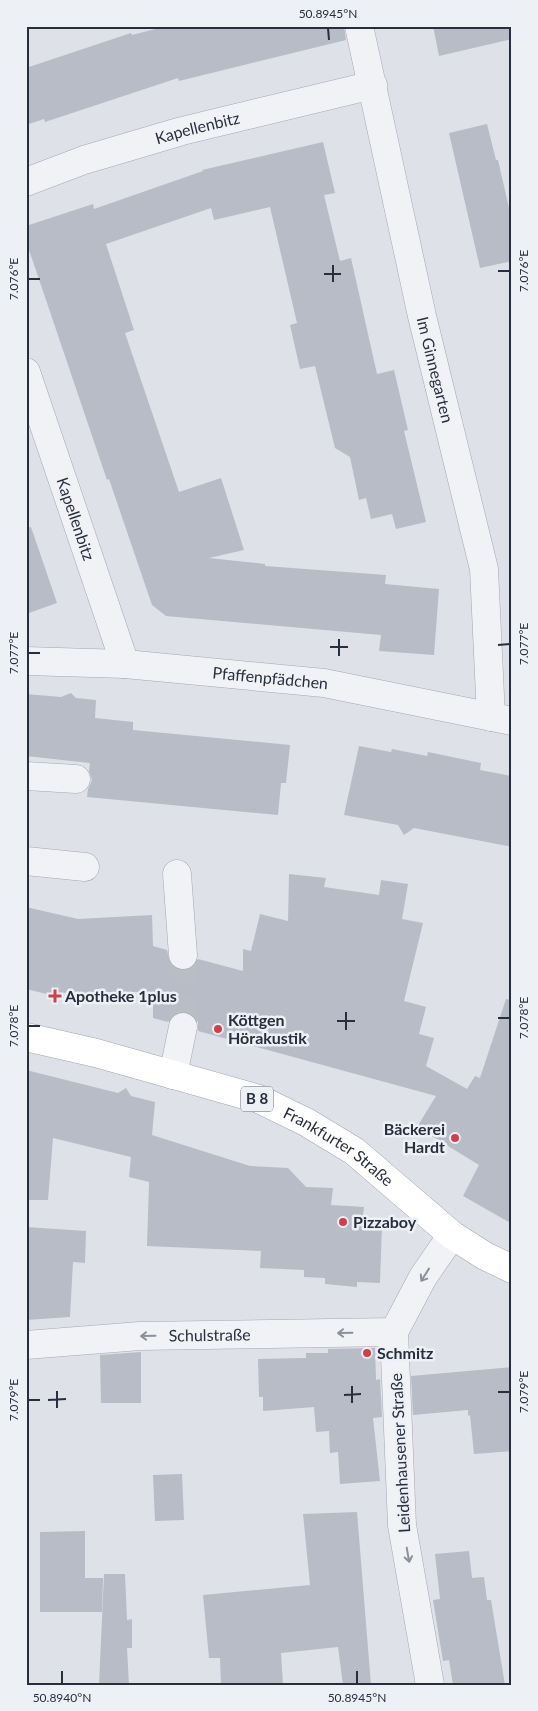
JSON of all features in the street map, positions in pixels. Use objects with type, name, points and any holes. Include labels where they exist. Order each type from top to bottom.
[{"type":"main road","name":"Frankfurter Straße","points":[[26,1037],[96,1053],[259,1099],[306,1122],[354,1151],[452,1235],[485,1256],[512,1270]]},
{"type":"street","name":"Im Ginnegarten","points":[[359,26],[422,316],[484,569],[501,719]]},
{"type":"street","name":"Kapellenbitz","points":[[26,182],[84,160],[182,131],[372,85]]},
{"type":"street","name":"Kapellenbitz","points":[[26,372],[125,664]]},
{"type":"street","name":"Pfaffenpfädchen","points":[[26,661],[125,664],[324,683],[501,719]]},
{"type":"street","points":[[26,776],[76,779]]},
{"type":"street","points":[[26,861],[86,867]]},
{"type":"street","points":[[177,874],[183,954]]},
{"type":"street","points":[[173,1075],[183,1027]]},
{"type":"street","points":[[394,1332],[423,1277],[452,1235]]},
{"type":"street","name":"Schulstraße","points":[[26,1345],[140,1336],[394,1332]]},
{"type":"street","name":"Leidenhausener Straße","points":[[394,1332],[402,1525],[430,1685]]},
{"type":"building","points":[[167,26],[344,26],[346,40],[179,81],[178,78],[45,122],[44,119],[26,125],[26,68],[131,33],[132,35]]},
{"type":"building","points":[[433,26],[512,26],[512,39],[439,56]]},
{"type":"building","points":[[487,124],[496,160],[498,160],[512,221],[512,261],[480,268],[449,133]]},
{"type":"building","points":[[323,142],[335,193],[324,195],[340,261],[351,258],[377,374],[394,370],[408,430],[404,431],[426,522],[396,529],[392,514],[371,519],[366,498],[359,500],[350,457],[335,448],[315,366],[300,369],[290,325],[297,323],[270,207],[214,220],[211,208],[106,244],[134,330],[125,333],[179,492],[221,478],[244,550],[209,558],[265,564],[265,566],[386,575],[385,584],[439,589],[434,655],[379,651],[381,635],[166,616],[152,605],[109,479],[107,480],[26,241],[26,226],[93,204],[94,209],[202,170]]},
{"type":"building","points":[[31,527],[57,603],[26,614],[26,528]]},
{"type":"building","points":[[71,693],[76,698],[96,700],[95,718],[133,722],[133,730],[290,745],[286,783],[281,783],[278,815],[87,797],[92,780],[89,771],[90,763],[26,756],[26,694],[61,697]]},
{"type":"building","points":[[359,746],[391,752],[392,749],[427,756],[428,752],[481,763],[480,770],[512,776],[512,847],[414,828],[404,835],[398,825],[344,815]]},
{"type":"building","points":[[289,874],[326,878],[324,887],[379,895],[381,880],[408,884],[402,919],[423,923],[404,1001],[426,1007],[419,1034],[434,1038],[426,1066],[467,1089],[475,1076],[480,1078],[506,999],[512,1000],[512,1224],[463,1196],[479,1165],[417,1127],[436,1096],[198,1031],[198,1022],[194,1016],[187,1012],[178,1012],[168,1022],[153,1018],[153,992],[94,992],[94,998],[71,991],[55,996],[26,989],[26,907],[78,919],[152,915],[153,946],[167,950],[170,963],[176,969],[184,971],[191,968],[198,959],[243,971],[243,949],[251,951],[260,914],[288,921]]},
{"type":"building","points":[[26,1070],[118,1093],[126,1088],[131,1096],[155,1102],[152,1135],[250,1166],[288,1168],[306,1187],[333,1188],[331,1205],[364,1207],[362,1223],[382,1225],[380,1283],[357,1282],[357,1287],[325,1284],[325,1278],[304,1277],[304,1270],[260,1268],[261,1251],[147,1246],[149,1182],[129,1177],[131,1157],[53,1138],[48,1200],[26,1200]]},
{"type":"building","points":[[26,1227],[86,1231],[85,1263],[73,1262],[70,1317],[26,1320]]},
{"type":"building","points":[[375,1348],[376,1380],[380,1379],[382,1417],[373,1418],[380,1481],[340,1484],[338,1452],[330,1453],[329,1431],[316,1432],[314,1407],[263,1411],[263,1397],[259,1397],[258,1359],[306,1358],[306,1353],[328,1353],[328,1349]]},
{"type":"building","points":[[141,1352],[141,1403],[101,1403],[100,1355]]},
{"type":"building","points":[[512,1367],[512,1451],[474,1454],[468,1410],[413,1415],[411,1376]]},
{"type":"building","points":[[182,1474],[184,1520],[155,1521],[153,1475]]},
{"type":"building","points":[[357,1512],[371,1685],[343,1685],[338,1647],[281,1653],[283,1685],[221,1685],[220,1658],[209,1658],[203,1595],[310,1585],[303,1514]]},
{"type":"building","points":[[85,1531],[85,1578],[103,1578],[102,1612],[40,1612],[40,1532]]},
{"type":"building","points":[[469,1551],[472,1578],[484,1577],[487,1600],[491,1600],[505,1685],[453,1685],[449,1660],[443,1661],[433,1600],[440,1599],[435,1554]]},
{"type":"building","points":[[104,1574],[125,1574],[127,1620],[132,1619],[132,1648],[127,1648],[129,1685],[99,1685]]},
{"type":"tunnel","points":[[183,955],[183,1027]]},
{"type":"place","name":"Apotheke 1plus","points":[[55,996]]},
{"type":"place","name":"Köttgen Hörakustik","points":[[218,1029]]},
{"type":"place","name":"Bäckerei Hardt","points":[[455,1138]]},
{"type":"place","name":"Pizzaboy","points":[[343,1222]]},
{"type":"place","name":"Schmitz","points":[[367,1353]]}]
